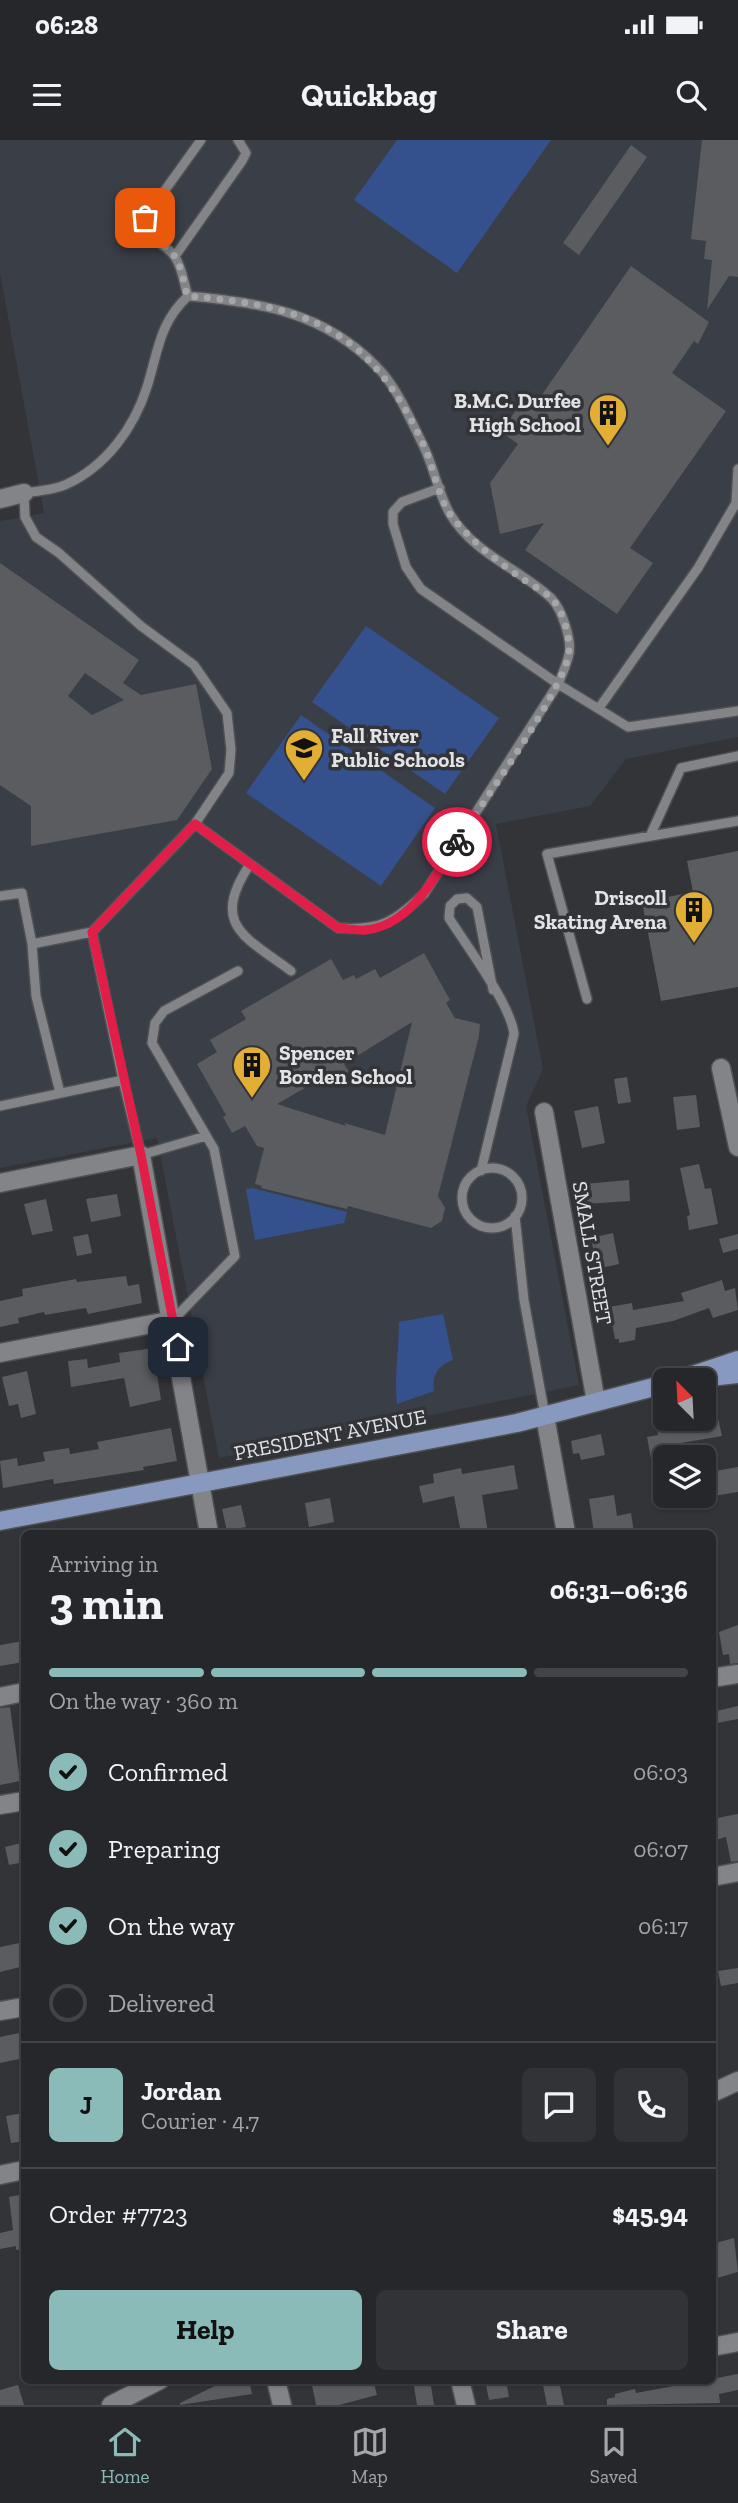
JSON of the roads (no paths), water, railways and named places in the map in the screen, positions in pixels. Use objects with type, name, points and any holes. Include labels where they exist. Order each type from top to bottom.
[{"type":"main road","name":"PRESIDENT AVENUE","points":[[714,1368],[738,1360]]},
{"type":"main road","points":[[716,1377],[738,1374]]},
{"type":"main road","name":"PRESIDENT AVENUE","points":[[0,1521],[545,1416],[653,1387]]},
{"type":"street","points":[[0,499],[24,494]]},
{"type":"street","points":[[721,1068],[738,1147]]},
{"type":"street","name":"SMALL STREET","points":[[544,1112],[596,1402]]},
{"type":"street","points":[[0,1183],[141,1155],[173,1320],[209,1530]]},
{"type":"street","points":[[0,1353],[173,1320]]},
{"type":"street","points":[[545,1416],[565,1530]]},
{"type":"street","points":[[716,1677],[738,1674]]},
{"type":"street","points":[[0,1697],[21,1693]]},
{"type":"street","points":[[0,1805],[21,1802]]},
{"type":"street","points":[[716,1876],[738,1872]]},
{"type":"street","points":[[0,2011],[21,2008]]},
{"type":"street","points":[[716,2091],[738,2081]]},
{"type":"street","points":[[0,2175],[21,2172]]},
{"type":"street","points":[[716,2346],[738,2342]]},
{"type":"street","points":[[111,2405],[152,2384]]},
{"type":"street","points":[[277,2384],[282,2405]]},
{"type":"street","points":[[461,2384],[466,2405]]},
{"type":"lane","points":[[187,296],[175,256],[147,234],[143,227],[145,218],[201,140]]},
{"type":"lane","points":[[175,256],[242,162],[246,153],[238,140]]},
{"type":"lane","points":[[187,296],[281,308],[314,322],[349,343],[379,368],[404,407],[450,515],[488,554],[554,601],[565,626],[570,652],[558,684],[424,894],[399,917],[367,930],[338,928],[195,824]]},
{"type":"lane","points":[[32,944],[92,932],[195,824],[229,773],[231,750],[227,713],[194,666],[141,626],[59,553],[36,537],[25,517],[24,494],[66,485],[104,458],[124,438],[146,388],[162,327],[187,296]]},
{"type":"lane","points":[[599,708],[705,558],[736,503],[738,469]]},
{"type":"lane","points":[[440,488],[402,502],[393,512],[393,524],[406,567],[421,589],[440,605],[628,727],[738,711]]},
{"type":"lane","points":[[650,836],[681,768],[738,757]]},
{"type":"lane","points":[[587,999],[547,854],[738,821]]},
{"type":"lane","points":[[250,864],[233,890],[232,915],[241,933],[291,971]]},
{"type":"lane","points":[[0,896],[22,893],[32,944],[36,996],[60,1093]]},
{"type":"lane","points":[[481,1171],[514,1034],[510,1018],[449,918],[450,905],[457,899],[467,898],[477,907],[493,990]]},
{"type":"lane","points":[[92,932],[141,1155],[206,1136]]},
{"type":"lane","points":[[173,1320],[234,1256],[214,1149],[152,1043],[155,1023],[164,1011],[238,971]]},
{"type":"lane","points":[[0,1105],[123,1080]]},
{"type":"lane","points":[[515,1216],[506,1224],[493,1228],[480,1226],[469,1218],[463,1207],[462,1194],[467,1181],[481,1171],[496,1169],[513,1178],[521,1196],[515,1216],[524,1300],[545,1416]]},
{"type":"place","name":"B.M.C. Durfee High School","points":[[608,447]]},
{"type":"place","name":"Fall River Public Schools","points":[[304,782]]},
{"type":"place","name":"Driscoll Skating Arena","points":[[694,944]]},
{"type":"place","name":"Spencer Borden School","points":[[252,1099]]}]
